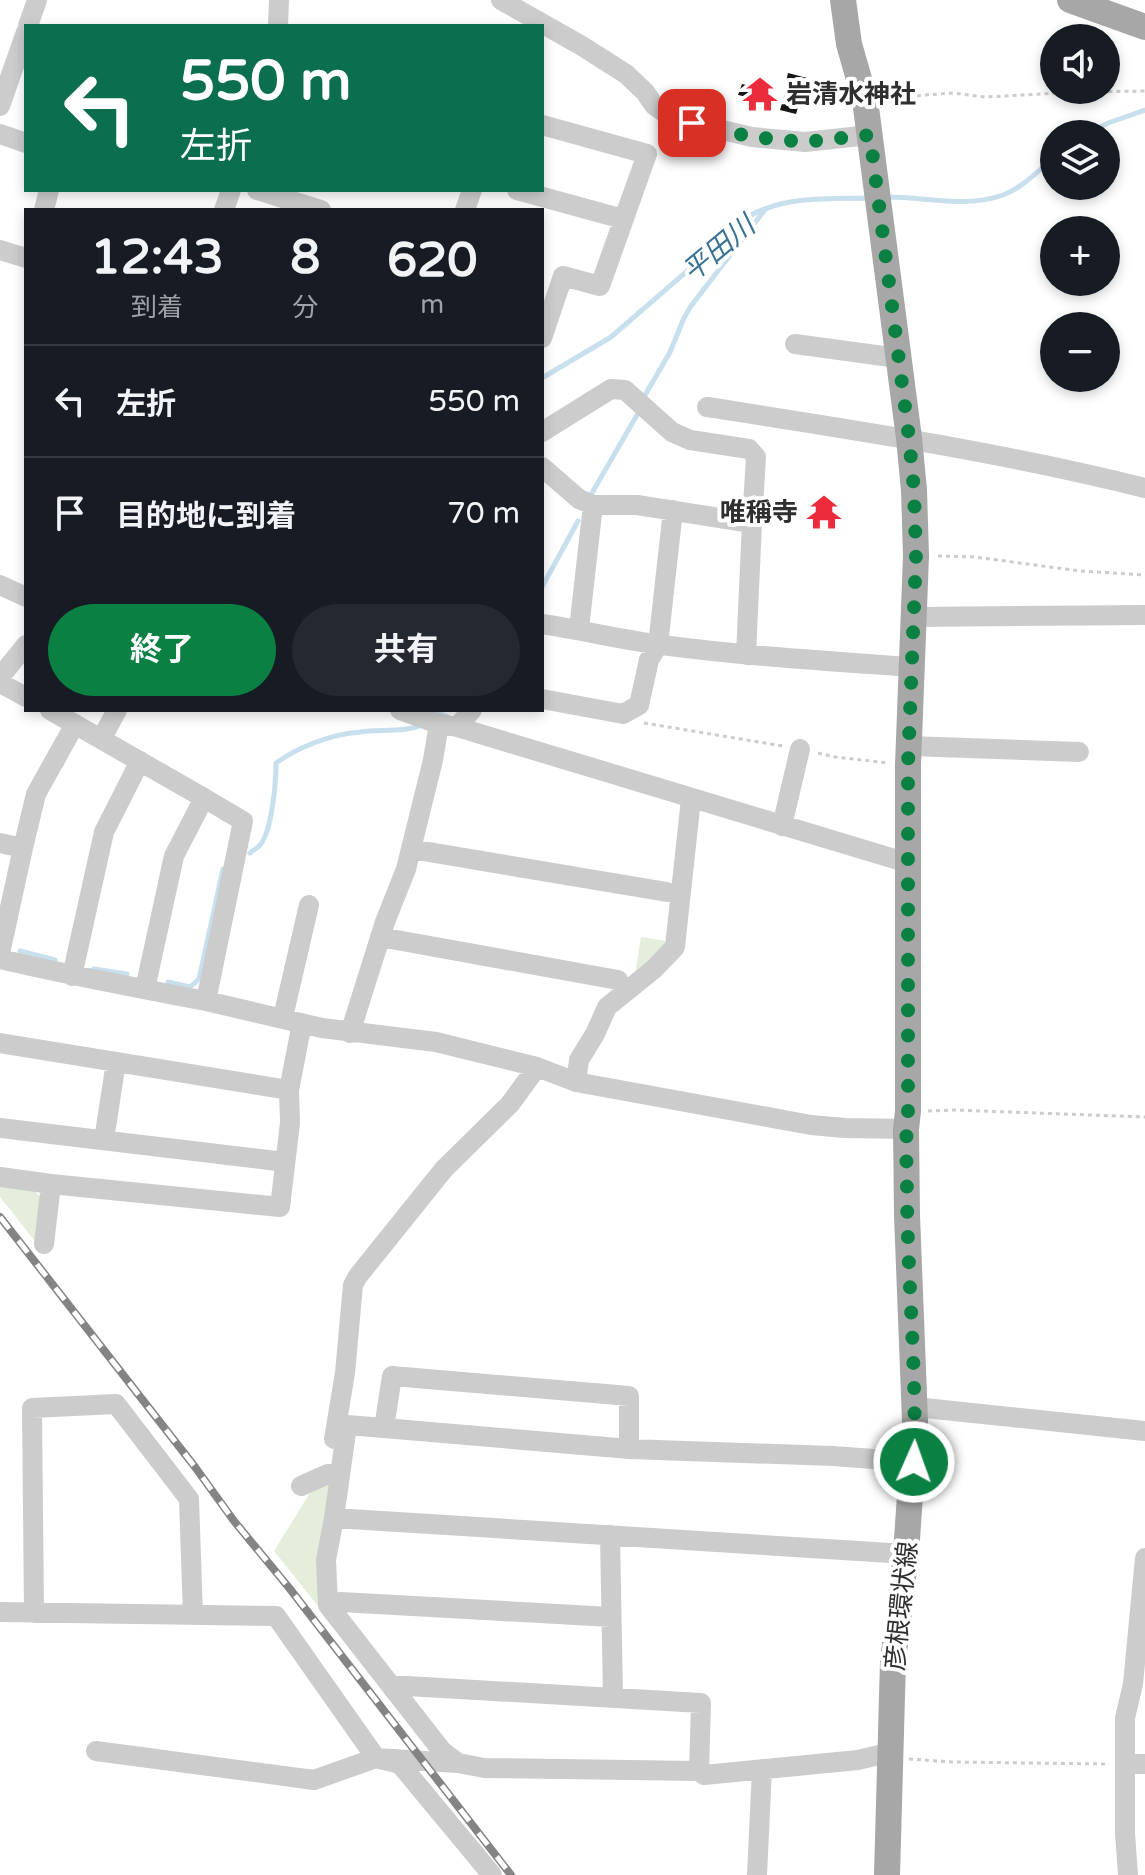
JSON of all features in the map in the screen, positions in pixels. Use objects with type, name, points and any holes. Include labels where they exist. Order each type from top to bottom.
[{"type":"main road","name":"彦根環状線","points":[[843,0],[849,44],[865,100],[870,135],[909,438],[916,556],[908,755],[907,1120],[914,1462],[893,1661],[887,1875]]},
{"type":"main road","points":[[1070,0],[1145,27]]},
{"type":"street","points":[[29,24],[37,0]]},
{"type":"street","points":[[278,24],[279,0]]},
{"type":"street","points":[[501,0],[543,24]]},
{"type":"street","points":[[544,24],[626,74],[654,105],[668,115],[752,137],[805,142],[870,135]]},
{"type":"street","points":[[9,86],[24,38]]},
{"type":"street","points":[[544,126],[647,154],[600,286],[544,271]]},
{"type":"street","points":[[0,134],[24,142]]},
{"type":"street","points":[[263,192],[315,208]]},
{"type":"street","points":[[524,192],[623,219]]},
{"type":"street","points":[[0,250],[24,257]]},
{"type":"street","points":[[544,332],[563,276]]},
{"type":"street","points":[[795,344],[898,358]]},
{"type":"street","points":[[544,431],[611,389],[625,390],[672,432],[690,440],[749,449],[756,457],[746,655]]},
{"type":"street","points":[[707,407],[909,438],[1070,469],[1145,488]]},
{"type":"street","points":[[544,469],[579,499],[593,505],[637,505],[752,523]]},
{"type":"street","points":[[579,629],[593,505]]},
{"type":"street","points":[[544,699],[623,714],[639,705],[649,660],[658,645],[673,510]]},
{"type":"street","points":[[0,585],[24,596]]},
{"type":"street","points":[[914,617],[1145,615]]},
{"type":"street","points":[[544,624],[658,645],[912,667]]},
{"type":"street","points":[[24,648],[0,680],[24,696]]},
{"type":"street","points":[[54,712],[243,821],[206,1001]]},
{"type":"street","points":[[102,738],[116,712]]},
{"type":"street","points":[[406,712],[908,863]]},
{"type":"street","points":[[350,1033],[380,937],[406,869],[433,760],[448,725],[469,712]]},
{"type":"street","points":[[0,953],[36,794],[75,724]]},
{"type":"street","points":[[782,826],[800,749]]},
{"type":"street","points":[[908,755],[1079,752]]},
{"type":"street","points":[[72,976],[104,832],[140,761]]},
{"type":"street","points":[[145,989],[174,856],[204,798]]},
{"type":"street","points":[[576,1082],[579,1060],[607,1007],[654,969],[675,947],[691,799]]},
{"type":"street","points":[[0,843],[23,848]]},
{"type":"street","points":[[411,849],[667,892]]},
{"type":"street","points":[[0,1177],[280,1207],[290,1123],[292,1020],[309,905]]},
{"type":"street","points":[[380,937],[618,980]]},
{"type":"street","points":[[0,959],[350,1033],[436,1042],[537,1067],[576,1082],[811,1125],[845,1128],[907,1120]]},
{"type":"street","points":[[0,1043],[289,1090]]},
{"type":"street","points":[[104,1140],[116,1062]]},
{"type":"street","points":[[458,1763],[442,1751],[328,1605],[326,1560],[334,1518],[334,1474],[353,1285],[375,1253],[444,1169],[510,1104],[537,1067]]},
{"type":"street","points":[[0,1128],[285,1162]]},
{"type":"street","points":[[44,1244],[51,1184]]},
{"type":"street","points":[[384,1428],[392,1376],[629,1396],[629,1449]]},
{"type":"street","points":[[34,1613],[32,1408],[116,1404],[189,1499],[193,1615]]},
{"type":"street","points":[[915,1407],[1145,1431]]},
{"type":"street","points":[[334,1474],[347,1425],[629,1449],[914,1462]]},
{"type":"street","points":[[301,1486],[334,1474]]},
{"type":"street","points":[[334,1518],[906,1554]]},
{"type":"street","points":[[610,1535],[613,1697]]},
{"type":"street","points":[[1128,1875],[1125,1833],[1135,1764],[1125,1718],[1133,1684],[1145,1558]]},
{"type":"street","points":[[328,1605],[341,1602],[611,1617]]},
{"type":"street","points":[[0,1612],[276,1616],[376,1758],[400,1764],[491,1875]]},
{"type":"street","points":[[391,1686],[701,1703],[699,1771]]},
{"type":"street","points":[[96,1751],[314,1780],[376,1758],[458,1763],[484,1768],[699,1771],[704,1775],[858,1760],[879,1755],[890,1757]]},
{"type":"street","points":[[757,1875],[762,1769]]},
{"type":"path","points":[[865,100],[953,93],[985,97],[1145,91]]},
{"type":"path","points":[[916,556],[975,557],[1068,570],[1145,575]]},
{"type":"path","points":[[623,714],[637,722],[835,757],[908,755]]},
{"type":"path","points":[[907,1120],[954,1110],[1145,1117]]},
{"type":"path","points":[[890,1757],[952,1762],[1135,1764]]},
{"type":"green space","points":[[641,937],[674,942],[635,974]]},
{"type":"green space","points":[[0,1184],[32,1188],[43,1200],[38,1245],[0,1197]]},
{"type":"green space","points":[[333,1483],[318,1606],[274,1551],[311,1491]]},
{"type":"building","points":[[788,73],[811,79],[807,92],[785,86]]},
{"type":"building","points":[[742,84],[755,87],[752,98],[738,95]]},
{"type":"building","points":[[786,90],[802,94],[796,114],[780,110]]},
{"type":"waterway","name":"平田川","points":[[1117,120],[1145,110]]},
{"type":"waterway","name":"平田川","points":[[884,197],[959,202],[989,199],[1017,188],[1040,170]]},
{"type":"waterway","name":"平田川","points":[[544,377],[611,337],[753,214],[795,201],[870,198]]},
{"type":"waterway","points":[[644,397],[670,352],[691,306],[764,211]]},
{"type":"waterway","points":[[592,493],[637,415]]},
{"type":"waterway","points":[[544,583],[578,521]]},
{"type":"waterway","points":[[435,712],[448,717]]},
{"type":"waterway","points":[[250,853],[260,845],[268,829],[276,763],[305,747],[338,735],[423,725]]},
{"type":"waterway","points":[[168,982],[190,987],[199,979],[223,869]]},
{"type":"waterway","points":[[20,951],[55,960]]},
{"type":"waterway","points":[[94,969],[127,974]]},
{"type":"railway","points":[[0,1217],[511,1875]]},
{"type":"place","name":"岩清水神社","points":[[760,94]]},
{"type":"place","name":"唯稱寺","points":[[824,512]]},
{"type":"route","points":[[692,123],[752,137],[805,142],[870,135],[914,490],[916,556],[909,727],[906,1129],[914,1462]]}]
